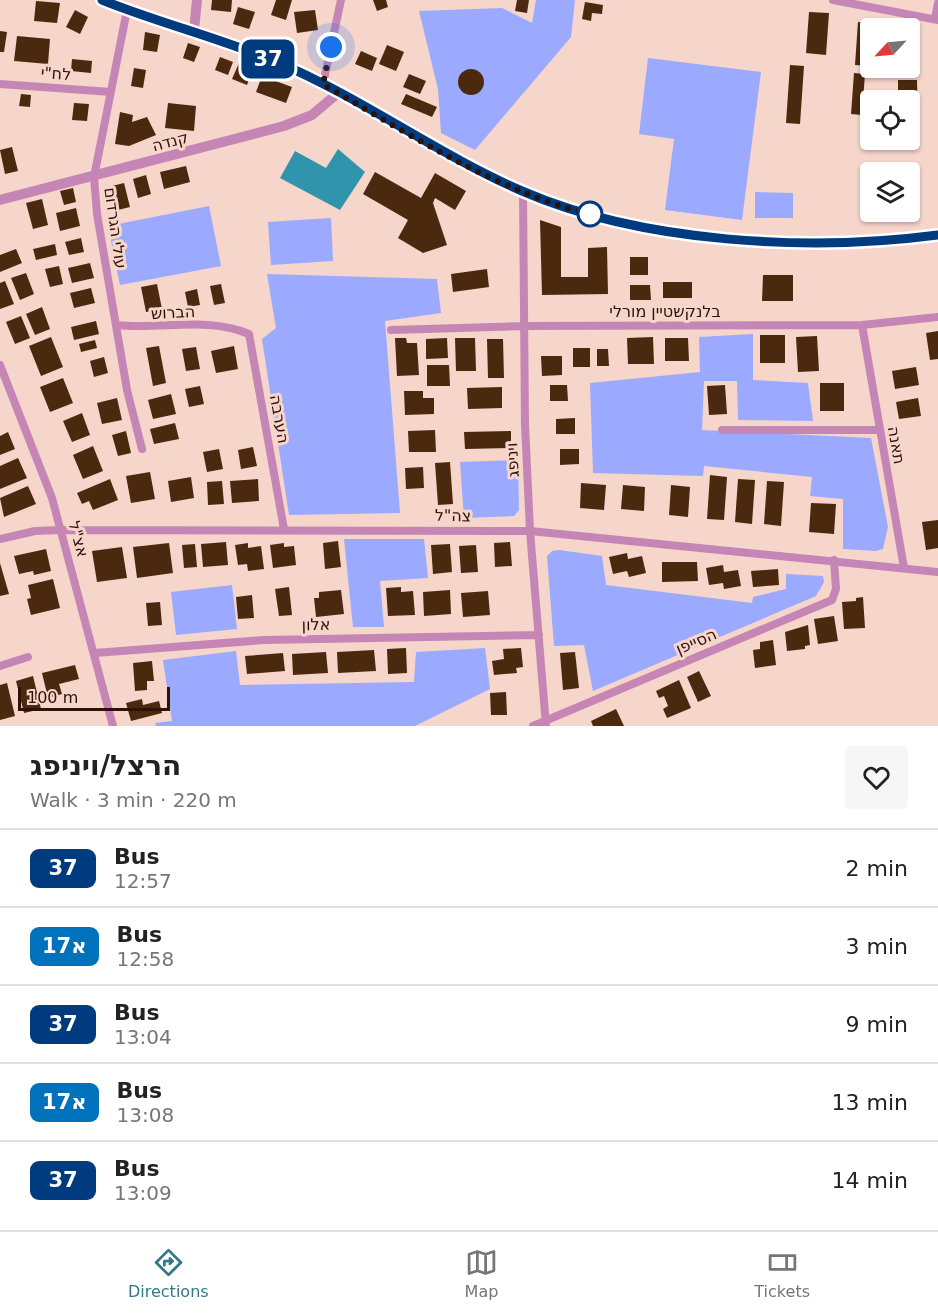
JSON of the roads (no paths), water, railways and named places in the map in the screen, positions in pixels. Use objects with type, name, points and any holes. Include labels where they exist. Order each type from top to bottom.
[{"type":"street","points":[[102,0],[194,30],[277,63],[323,84],[429,145],[523,192],[592,215],[659,230],[748,240],[873,241],[938,236]]},
{"type":"street","points":[[194,30],[197,0]]},
{"type":"street","points":[[323,84],[341,0]]},
{"type":"street","points":[[833,0],[937,20],[938,3]]},
{"type":"street","name":"עולי הגרדום","points":[[127,10],[94,177],[104,254],[127,390],[142,449]]},
{"type":"street","name":"לח\"י","points":[[0,84],[111,92]]},
{"type":"street","name":"קנדה","points":[[0,200],[284,126],[312,115],[338,93]]},
{"type":"street","name":"ויניפג","points":[[523,192],[523,326],[530,531],[546,723]]},
{"type":"street","name":"בלנקשטיין מורלי","points":[[391,330],[523,326],[862,326],[938,317]]},
{"type":"street","name":"הברוש","points":[[117,325],[144,328],[231,327]]},
{"type":"street","name":"תאנה","points":[[862,326],[904,568]]},
{"type":"street","name":"הערבה","points":[[231,327],[249,334],[284,529]]},
{"type":"street","name":"אצ\"ל","points":[[0,364],[52,498],[113,726]]},
{"type":"street","points":[[722,430],[879,430]]},
{"type":"street","name":"צה\"ל","points":[[0,539],[35,531],[61,530],[530,531],[938,572]]},
{"type":"street","name":"הסייפן","points":[[533,726],[546,723],[832,600],[836,589],[834,560]]},
{"type":"street","name":"אלון","points":[[95,653],[264,640],[539,635]]},
{"type":"street","points":[[0,666],[28,657]]}]
